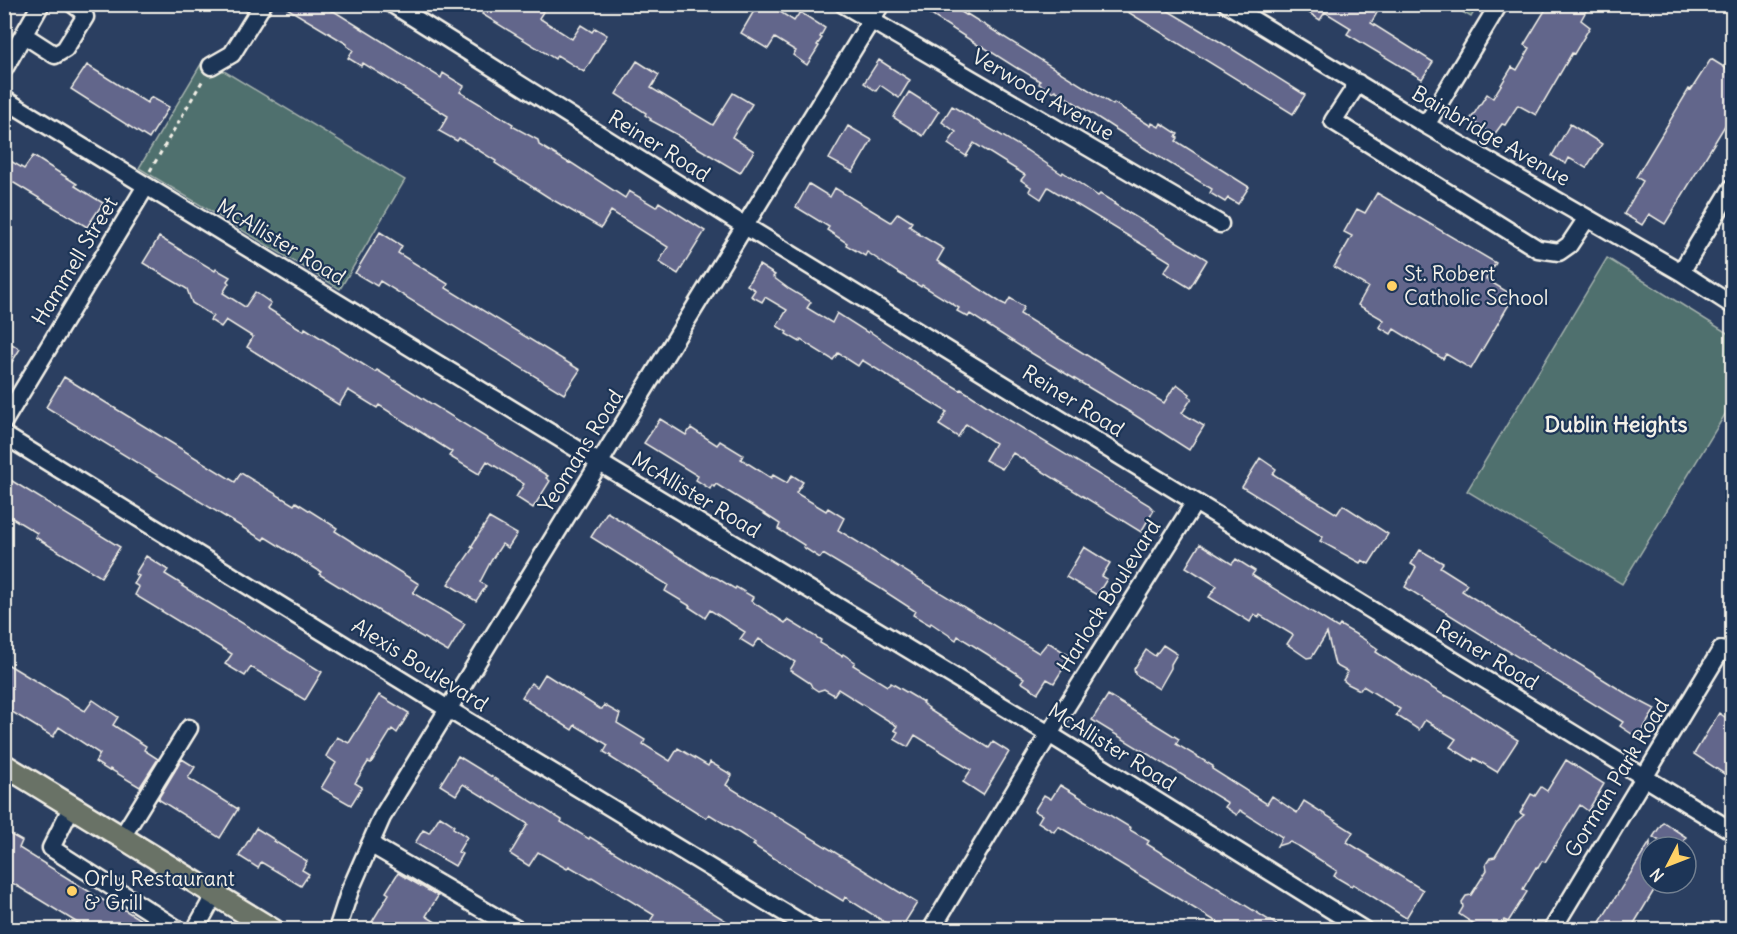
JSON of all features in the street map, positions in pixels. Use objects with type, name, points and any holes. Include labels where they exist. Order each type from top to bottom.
[{"type":"main road","points":[[4,765],[273,930]]},
{"type":"street","points":[[4,69],[41,4]]},
{"type":"street","points":[[24,35],[55,55],[65,50],[84,17],[81,10],[73,4]]},
{"type":"street","points":[[211,66],[232,54],[263,4]]},
{"type":"street","name":"Reiner Road","points":[[392,4],[745,226],[1732,831]]},
{"type":"street","name":"Verwood Avenue","points":[[843,4],[1220,224]]},
{"type":"street","name":"Yeomans Road","points":[[337,930],[350,890],[382,817],[881,4]]},
{"type":"street","name":"Bainbridge Avenue","points":[[1227,4],[1426,125],[1681,272],[1732,305]]},
{"type":"street","points":[[1426,125],[1499,4]]},
{"type":"street","points":[[1358,83],[1333,122],[1538,249],[1559,252],[1569,245],[1587,218]]},
{"type":"street","name":"McAllister Road","points":[[4,99],[1049,734],[1364,930]]},
{"type":"street","name":"Hammell Street","points":[[4,421],[146,186]]},
{"type":"street","points":[[1681,272],[1732,188]]},
{"type":"street","name":"Alexis Boulevard","points":[[4,435],[448,709],[813,930]]},
{"type":"street","name":"Harlock Boulevard","points":[[931,930],[1049,734],[1195,502]]},
{"type":"street","name":"Gorman Park Road","points":[[1552,930],[1721,650]]},
{"type":"street","points":[[122,837],[189,728]]},
{"type":"street","points":[[72,806],[51,848],[179,930]]},
{"type":"street","points":[[370,844],[518,930]]},
{"type":"street","points":[[195,930],[215,894]]},
{"type":"path","points":[[146,186],[150,170],[211,66]]},
{"type":"green space","points":[[1450,5],[1478,5],[1471,17]]},
{"type":"green space","points":[[204,59],[405,180],[340,289],[139,168]]},
{"type":"green space","points":[[1607,258],[1732,336],[1732,403],[1622,584],[1467,491]]},
{"type":"building","points":[[280,4],[321,4],[441,78],[443,73],[464,86],[460,92],[538,140],[539,145],[625,198],[629,191],[656,207],[659,202],[705,231],[678,274],[659,262],[668,247],[611,211],[601,228],[548,197],[459,138],[457,141],[439,131],[448,116],[363,63],[361,66],[348,58],[353,50],[347,44]]},
{"type":"building","points":[[488,4],[531,4],[543,12],[539,18],[572,39],[581,25],[592,32],[595,28],[607,35],[584,72],[557,55],[555,59],[482,14]]},
{"type":"building","points":[[758,4],[768,4],[794,21],[800,12],[825,28],[817,45],[819,46],[807,65],[793,55],[796,51],[775,38],[768,49],[741,33]]},
{"type":"building","points":[[914,4],[949,4],[1113,105],[1114,103],[1151,126],[1152,123],[1159,127],[1161,123],[1178,134],[1176,141],[1249,187],[1238,204],[1228,198],[1225,202],[1210,193],[1212,189],[1055,90],[1053,92],[1039,84],[1040,81]]},
{"type":"building","points":[[1115,4],[1157,4],[1305,95],[1293,114]]},
{"type":"building","points":[[1295,4],[1382,4],[1371,23],[1433,62],[1422,79],[1347,34],[1351,28],[1325,12],[1320,20]]},
{"type":"building","points":[[1549,4],[1590,4],[1581,20],[1590,27],[1536,115],[1518,105],[1505,125],[1502,124],[1494,135],[1470,120],[1487,94],[1493,98],[1512,67],[1517,70],[1530,48],[1524,45]]},
{"type":"building","points":[[1711,59],[1732,72],[1732,114],[1665,224],[1649,214],[1642,225],[1624,214],[1643,181],[1636,177],[1689,89],[1691,90]]},
{"type":"building","points":[[879,60],[910,80],[899,98],[880,85],[876,91],[864,83]]},
{"type":"building","points":[[637,61],[659,75],[651,88],[713,125],[733,93],[752,104],[732,137],[754,151],[740,173],[650,120],[645,115],[646,113],[616,94]]},
{"type":"building","points":[[87,65],[147,103],[151,97],[169,107],[149,139],[71,89]]},
{"type":"building","points":[[909,92],[939,111],[923,136],[893,117]]},
{"type":"building","points":[[952,106],[1206,259],[1190,288],[1164,272],[1171,262],[1048,187],[1041,199],[1029,191],[1031,187],[1021,180],[1025,175],[974,143],[966,156],[948,144],[956,132],[942,122]]},
{"type":"building","points":[[1570,124],[1602,144],[1586,168],[1569,158],[1566,164],[1552,156]]},
{"type":"building","points":[[848,126],[872,140],[853,172],[829,159]]},
{"type":"building","points":[[33,156],[103,203],[87,227],[4,177],[4,157],[24,169]]},
{"type":"building","points":[[809,184],[830,197],[835,188],[891,222],[898,213],[912,222],[909,226],[917,233],[944,249],[937,261],[1000,302],[1006,305],[1010,298],[1024,307],[1020,314],[1164,403],[1174,387],[1178,385],[1192,398],[1182,413],[1204,426],[1189,450],[970,314],[968,317],[957,311],[959,308],[922,285],[921,287],[867,252],[865,256],[846,245],[847,243],[827,230],[829,227],[796,207]]},
{"type":"building","points":[[1377,193],[1496,263],[1486,279],[1514,296],[1471,369],[1446,354],[1443,359],[1394,329],[1391,334],[1379,327],[1384,320],[1358,305],[1368,287],[1334,267],[1352,236],[1344,232],[1357,209],[1365,213]]},
{"type":"building","points":[[380,232],[402,246],[398,253],[448,284],[446,288],[580,370],[564,394],[380,281],[377,286],[355,273]]},
{"type":"building","points":[[159,237],[215,271],[216,269],[230,277],[223,293],[245,307],[255,292],[271,303],[267,308],[304,331],[305,328],[375,372],[377,370],[548,476],[546,478],[550,481],[533,508],[516,497],[524,484],[487,461],[479,474],[449,456],[452,452],[379,405],[377,408],[348,390],[339,405],[247,347],[253,337],[226,320],[221,327],[210,320],[213,316],[192,303],[187,289],[143,263]]},
{"type":"building","points":[[759,265],[775,275],[773,277],[789,289],[811,302],[807,308],[832,323],[837,313],[868,333],[869,331],[928,371],[1149,505],[1154,510],[1141,532],[1013,453],[1002,469],[985,460],[995,443],[966,424],[958,437],[939,425],[947,412],[862,360],[858,366],[838,353],[833,360],[801,340],[800,342],[786,334],[787,332],[777,326],[787,310],[765,297],[762,302],[751,296],[755,290],[747,285]]},
{"type":"building","points":[[4,339],[20,349],[4,375]]},
{"type":"building","points":[[64,377],[235,482],[241,473],[294,505],[296,502],[337,528],[335,531],[419,584],[413,593],[465,624],[448,652],[319,574],[321,572],[265,537],[263,540],[46,407]]},
{"type":"building","points":[[660,419],[686,435],[691,428],[717,445],[720,441],[743,455],[741,459],[771,478],[773,475],[787,483],[792,475],[803,482],[796,493],[826,511],[828,508],[844,518],[838,530],[1039,653],[1048,642],[1070,656],[1054,683],[1047,679],[1038,693],[1021,682],[1024,678],[987,654],[958,636],[956,640],[931,623],[930,625],[913,615],[915,611],[823,554],[820,558],[803,547],[804,545],[778,529],[780,524],[763,513],[716,484],[710,489],[696,480],[698,476],[644,443]]},
{"type":"building","points":[[1260,458],[1276,469],[1273,474],[1337,514],[1343,505],[1388,534],[1369,564],[1362,560],[1360,563],[1320,541],[1323,537],[1242,487]]},
{"type":"building","points":[[4,476],[120,547],[101,577],[35,537],[37,533],[4,513]]},
{"type":"building","points":[[607,512],[708,575],[753,597],[751,601],[785,623],[788,620],[821,640],[820,643],[842,656],[843,654],[855,662],[853,665],[887,686],[891,683],[923,702],[928,709],[989,748],[993,742],[1009,752],[983,795],[963,782],[971,770],[915,735],[908,747],[894,739],[898,732],[894,730],[897,726],[838,689],[834,695],[824,689],[818,691],[790,670],[795,662],[759,639],[753,647],[740,639],[745,632],[710,610],[705,618],[665,591],[668,585],[591,537]]},
{"type":"building","points":[[489,518],[517,534],[508,548],[502,544],[491,561],[480,582],[486,586],[476,601],[448,584],[473,548],[471,547]]},
{"type":"building","points":[[1200,544],[1232,564],[1236,559],[1255,571],[1252,575],[1338,628],[1340,625],[1362,638],[1378,649],[1376,652],[1408,673],[1518,740],[1497,772],[1450,747],[1456,739],[1425,720],[1419,730],[1396,715],[1400,709],[1363,686],[1360,690],[1343,680],[1348,672],[1335,665],[1327,633],[1312,657],[1307,658],[1287,644],[1293,635],[1260,615],[1259,617],[1254,614],[1250,622],[1209,597],[1217,586],[1186,567]]},
{"type":"building","points":[[1084,547],[1110,563],[1102,576],[1107,579],[1097,595],[1066,577]]},
{"type":"building","points":[[1420,550],[1443,563],[1440,567],[1467,584],[1462,591],[1630,696],[1655,709],[1638,738],[1620,726],[1623,722],[1405,587],[1416,567],[1411,564]]},
{"type":"building","points":[[146,556],[168,570],[165,574],[182,586],[322,672],[305,700],[251,667],[245,676],[225,664],[232,654],[135,595],[139,587],[134,584],[139,576],[135,574]]},
{"type":"building","points":[[1163,645],[1177,654],[1159,689],[1135,674],[1134,669],[1146,650],[1155,656]]},
{"type":"building","points":[[4,662],[85,711],[93,700],[118,717],[113,725],[146,746],[144,750],[158,759],[140,787],[95,762],[100,754],[59,727],[53,737],[4,707]]},
{"type":"building","points":[[545,674],[600,709],[604,705],[620,714],[617,723],[645,740],[643,744],[670,761],[678,748],[708,766],[710,762],[732,775],[726,785],[917,903],[900,930],[845,897],[843,901],[815,884],[709,814],[706,818],[610,757],[604,752],[608,745],[575,725],[572,730],[528,702],[522,697],[531,683],[537,687]]},
{"type":"building","points":[[379,695],[409,713],[397,733],[392,729],[371,763],[368,762],[355,783],[362,787],[351,805],[321,788],[336,763],[326,756],[337,737],[349,743]]},
{"type":"building","points":[[1108,695],[1179,739],[1176,744],[1213,766],[1212,769],[1267,804],[1272,796],[1297,813],[1304,801],[1353,832],[1347,842],[1423,890],[1406,918],[1353,884],[1351,886],[1334,876],[1337,871],[1300,847],[1290,842],[1277,846],[1282,837],[1240,810],[1237,815],[1225,807],[1228,803],[1092,720]]},
{"type":"building","points":[[1719,713],[1732,722],[1732,779],[1694,754]]},
{"type":"building","points":[[458,756],[562,820],[561,822],[589,839],[590,837],[741,930],[656,930],[648,924],[654,915],[592,877],[591,879],[569,866],[567,869],[538,852],[529,866],[510,854],[528,824],[463,784],[456,795],[440,785]]},
{"type":"building","points":[[182,759],[195,767],[188,778],[238,809],[220,838],[158,799]]},
{"type":"building","points":[[1566,760],[1604,784],[1588,811],[1580,805],[1545,862],[1542,861],[1538,868],[1536,867],[1523,889],[1527,892],[1508,922],[1504,920],[1498,930],[1483,930],[1459,914],[1463,907],[1462,902],[1466,896],[1471,895],[1487,870],[1486,864],[1490,858],[1495,857],[1516,822],[1524,815],[1520,813],[1531,794],[1535,796],[1541,787],[1547,791]]},
{"type":"building","points":[[1060,785],[1131,828],[1130,830],[1149,841],[1147,844],[1285,930],[1230,930],[1058,826],[1054,832],[1038,822],[1042,815],[1034,811],[1044,795],[1051,799]]},
{"type":"building","points":[[440,816],[467,837],[458,852],[462,854],[455,866],[415,843],[423,830],[429,833]]},
{"type":"building","points":[[1663,822],[1683,835],[1654,835]]},
{"type":"building","points":[[256,828],[307,861],[302,870],[309,874],[301,886],[261,862],[258,868],[239,856]]},
{"type":"building","points":[[4,831],[22,841],[19,848],[119,910],[120,907],[157,930],[89,930],[4,878]]},
{"type":"building","points":[[1638,861],[1638,895],[1651,895],[1630,930],[1595,930]]},
{"type":"building","points":[[398,873],[438,896],[426,916],[448,930],[367,930],[389,894],[386,892]]},
{"type":"place","name":"St. Robert Catholic School","points":[[1392,286]]},
{"type":"place","name":"Orly Restaurant & Grill","points":[[72,891]]},
{"type":"district","name":"Dublin Heights","points":[[1616,424]]}]
